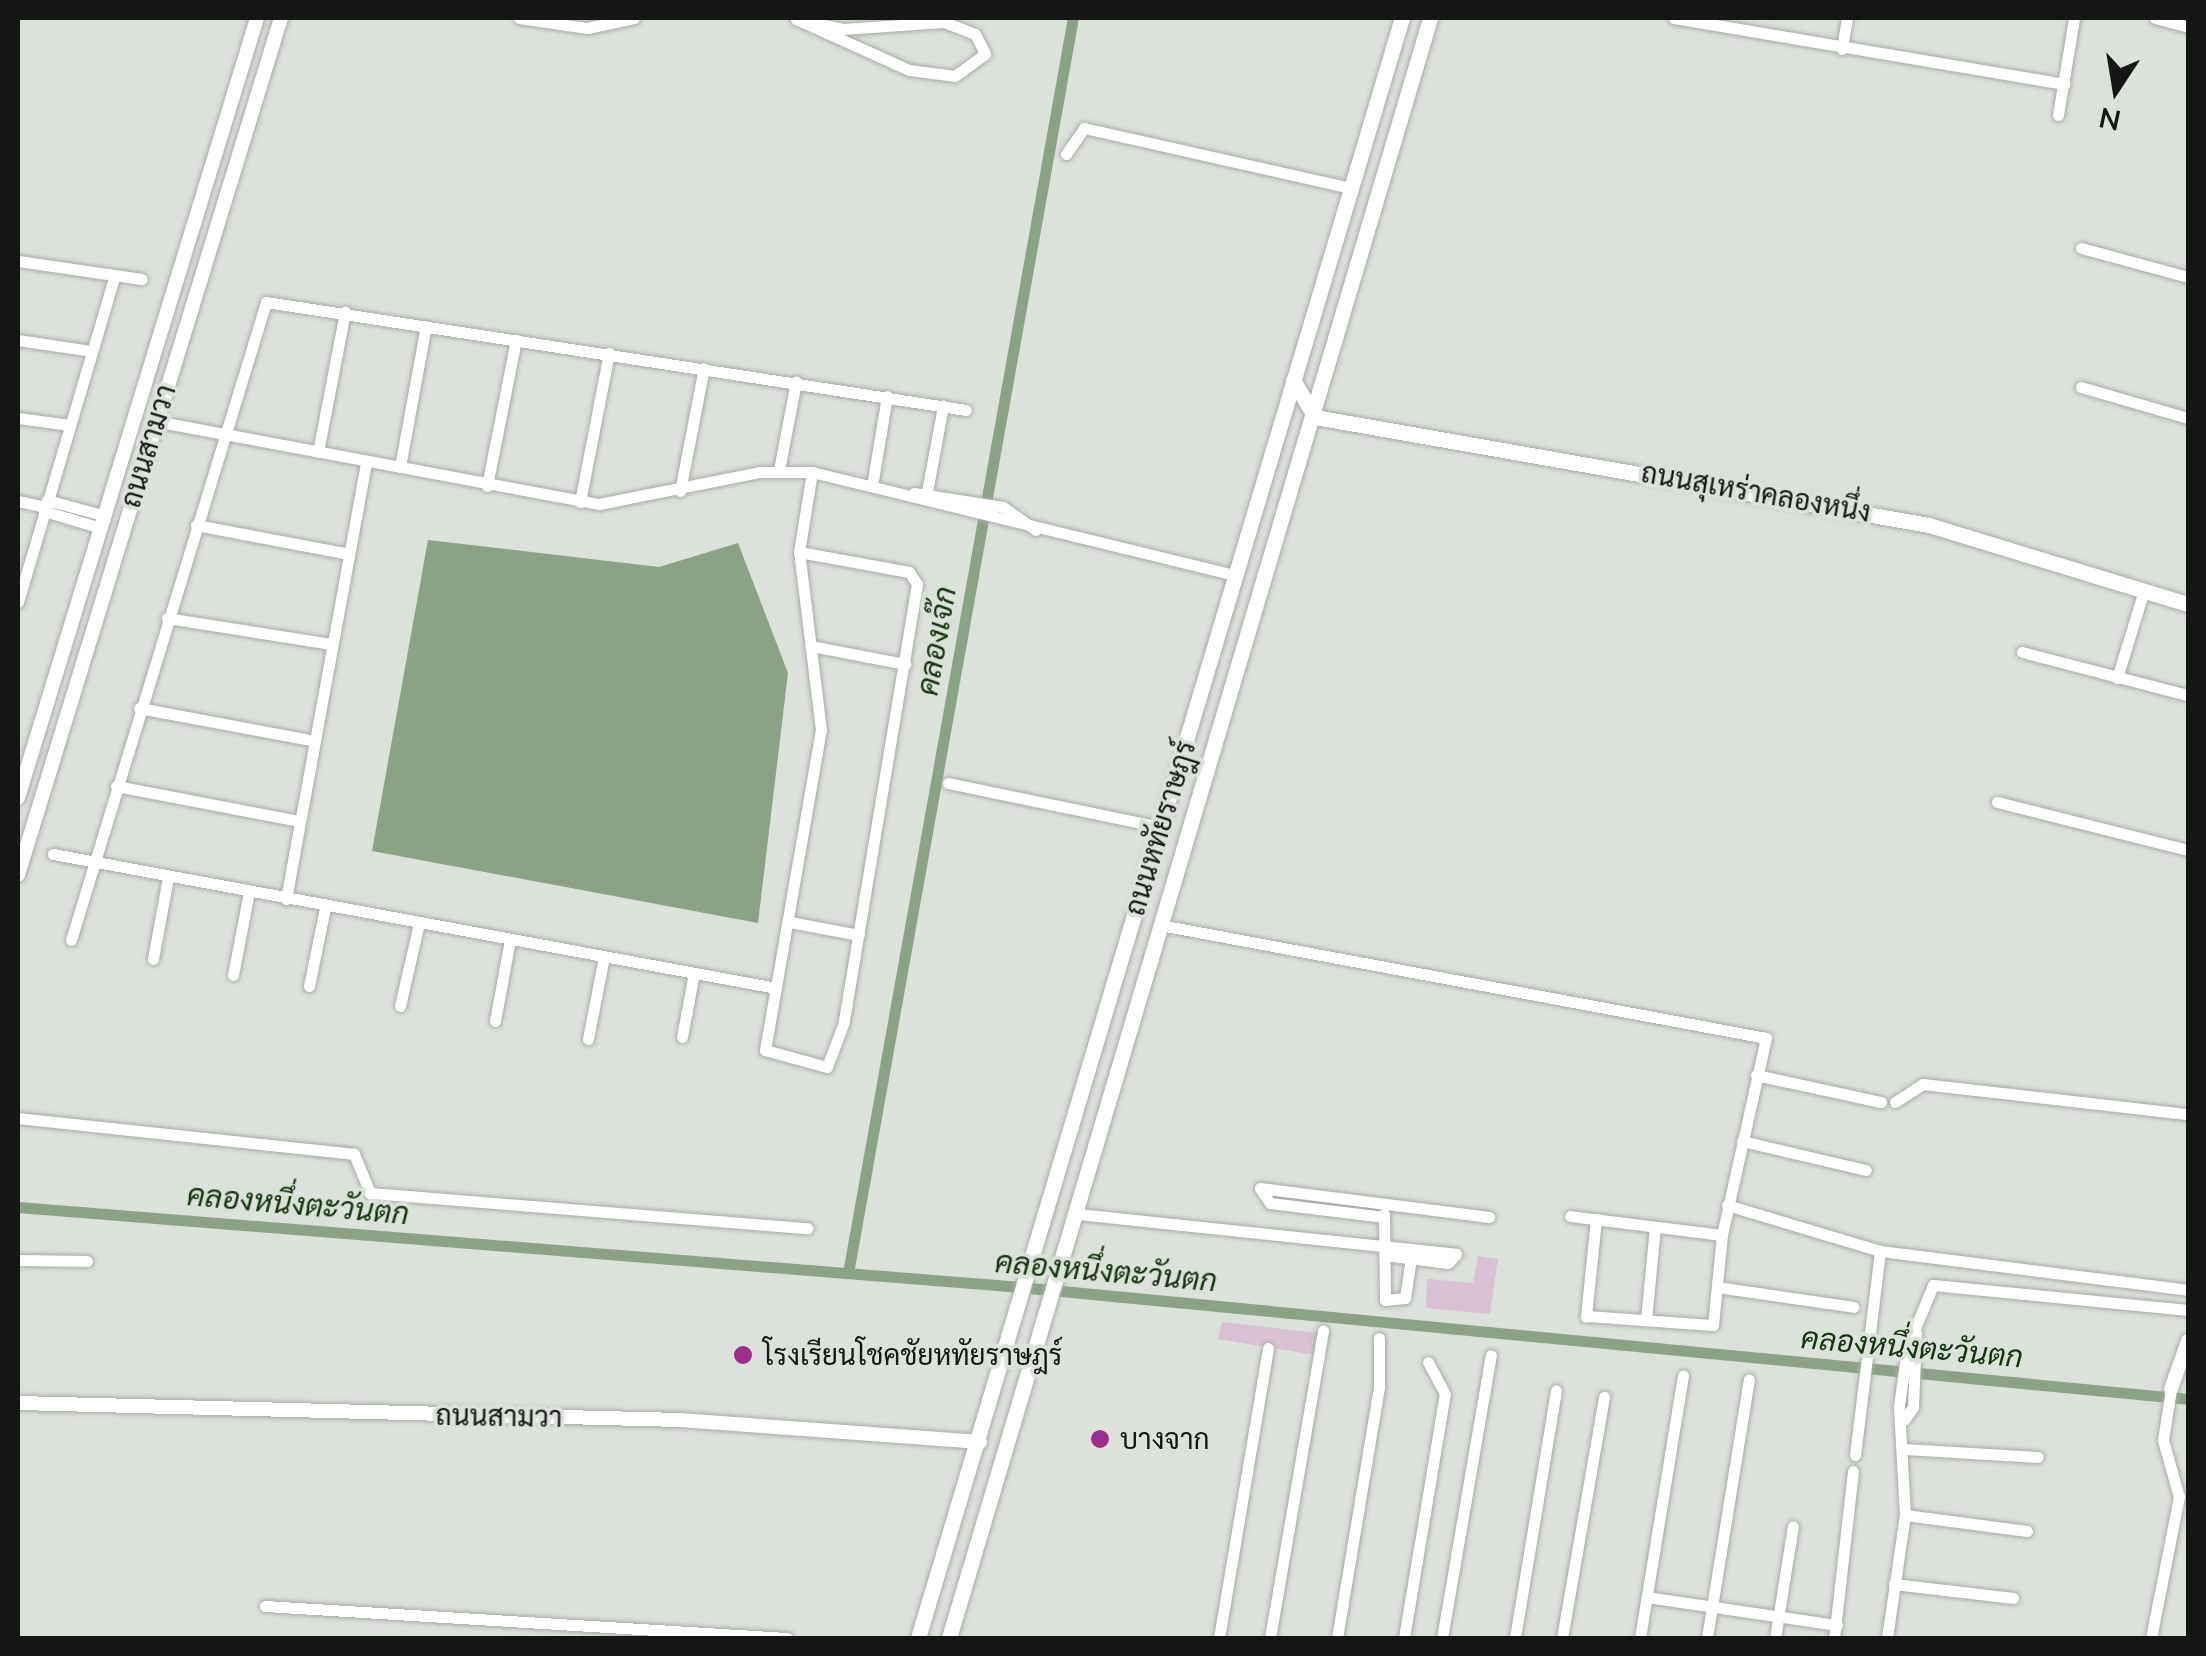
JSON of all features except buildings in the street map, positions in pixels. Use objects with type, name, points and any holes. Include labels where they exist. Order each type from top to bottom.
[{"type":"main road","name":"ถนนหทัยราษฎร์","points":[[918,1638],[980,1442],[1402,18]]},
{"type":"main road","name":"ถนนหทัยราษฎร์","points":[[949,1638],[1066,1262],[1160,925],[1315,417],[1430,18]]},
{"type":"main road","points":[[1276,438],[1315,417],[1293,380]]},
{"type":"main road","name":"ถนนสุเหร่าคลองหนึ่ง","points":[[1315,417],[1898,518],[2188,604]]},
{"type":"street","name":"ถนนสามวา","points":[[18,798],[257,18]]},
{"type":"street","name":"ถนนสามวา","points":[[18,874],[281,18]]},
{"type":"street","points":[[520,18],[587,28],[634,18]]},
{"type":"street","points":[[794,18],[843,28],[944,22],[975,34],[985,54],[956,76],[909,70],[794,18]]},
{"type":"street","points":[[1674,18],[2064,84]]},
{"type":"street","points":[[1842,48],[1847,18]]},
{"type":"street","points":[[2058,115],[2074,18]]},
{"type":"street","points":[[2155,18],[2188,27]]},
{"type":"street","points":[[239,74],[262,80]]},
{"type":"street","points":[[1066,154],[1084,128],[1351,188]]},
{"type":"street","points":[[2081,248],[2188,277]]},
{"type":"street","points":[[18,261],[142,279]]},
{"type":"street","points":[[19,593],[115,275]]},
{"type":"street","points":[[71,940],[266,302],[966,410]]},
{"type":"street","points":[[318,452],[345,312]]},
{"type":"street","points":[[400,468],[426,326]]},
{"type":"street","points":[[18,340],[92,351]]},
{"type":"street","points":[[487,486],[516,340]]},
{"type":"street","points":[[580,502],[609,354]]},
{"type":"street","points":[[680,491],[704,368]]},
{"type":"street","points":[[778,470],[796,382]]},
{"type":"street","points":[[2081,387],[2188,418]]},
{"type":"street","points":[[872,486],[888,396]]},
{"type":"street","points":[[926,496],[943,406]]},
{"type":"street","points":[[18,418],[70,426]]},
{"type":"street","points":[[155,421],[580,502],[680,491],[778,470],[812,472],[967,504],[1002,514],[1040,534],[1236,574]]},
{"type":"street","points":[[286,899],[366,461]]},
{"type":"street","points":[[799,552],[914,574],[905,664],[832,1065],[767,1056],[821,730],[816,647],[799,552],[812,472]]},
{"type":"street","points":[[18,501],[100,521]]},
{"type":"street","points":[[196,525],[349,554]]},
{"type":"street","points":[[2117,678],[2144,590]]},
{"type":"street","points":[[167,618],[332,644]]},
{"type":"street","points":[[816,647],[905,664]]},
{"type":"street","points":[[2022,652],[2187,695]]},
{"type":"street","points":[[139,708],[315,740]]},
{"type":"street","points":[[42,717],[64,723]]},
{"type":"street","points":[[948,783],[1160,827]]},
{"type":"street","points":[[116,786],[300,820]]},
{"type":"street","points":[[1997,802],[2188,850]]},
{"type":"street","points":[[53,854],[325,908],[776,988]]},
{"type":"street","points":[[153,959],[168,877]]},
{"type":"street","points":[[232,975],[249,892]]},
{"type":"street","points":[[309,986],[325,908]]},
{"type":"street","points":[[790,922],[858,935]]},
{"type":"street","points":[[400,1006],[419,924]]},
{"type":"street","points":[[1160,925],[1766,1038],[1727,1205],[1713,1325],[1586,1316],[1596,1220]]},
{"type":"street","points":[[495,1021],[510,940]]},
{"type":"street","points":[[588,1040],[604,957]]},
{"type":"street","points":[[682,1037],[694,973]]},
{"type":"street","points":[[1756,1075],[1880,1102]]},
{"type":"street","points":[[1895,1102],[1923,1084],[2188,1114]]},
{"type":"street","points":[[18,1118],[354,1154],[370,1193],[808,1228]]},
{"type":"street","points":[[1742,1141],[1866,1170]]},
{"type":"street","points":[[1384,1217],[1270,1203],[1260,1188],[1386,1200],[1489,1218]]},
{"type":"street","points":[[1386,1200],[1380,1240],[1384,1255],[1381,1294],[1398,1302],[1411,1258]]},
{"type":"street","points":[[1727,1205],[1880,1251],[2188,1290]]},
{"type":"street","points":[[1078,1214],[1455,1250],[1448,1263],[1384,1255]]},
{"type":"street","points":[[1570,1216],[1722,1235]]},
{"type":"street","points":[[1646,1320],[1655,1227]]},
{"type":"street","points":[[1855,1455],[1880,1251]]},
{"type":"street","points":[[18,1260],[87,1260]]},
{"type":"street","points":[[1886,1638],[1905,1515],[1904,1420],[1899,1406],[1916,1334],[1938,1282],[2188,1310]]},
{"type":"street","points":[[1717,1287],[1854,1307]]},
{"type":"street","points":[[1270,1638],[1322,1330]]},
{"type":"street","points":[[1337,1638],[1380,1386],[1379,1338]]},
{"type":"street","points":[[2151,1638],[2179,1497],[2164,1440],[2172,1389],[2182,1376],[2188,1341]]},
{"type":"street","points":[[1219,1638],[1268,1348]]},
{"type":"street","points":[[1904,1420],[1913,1407],[1914,1348]]},
{"type":"street","points":[[1442,1638],[1490,1355]]},
{"type":"street","points":[[1404,1638],[1445,1394],[1428,1362]]},
{"type":"street","points":[[1640,1638],[1683,1375]]},
{"type":"street","points":[[1707,1638],[1749,1379]]},
{"type":"street","points":[[1515,1638],[1556,1390]]},
{"type":"street","points":[[1562,1638],[1604,1397]]},
{"type":"street","name":"ถนนสามวา","points":[[18,1403],[680,1420],[980,1442]]},
{"type":"street","points":[[1904,1449],[2038,1458]]},
{"type":"street","points":[[1647,1596],[1836,1632],[1853,1471]]},
{"type":"street","points":[[1905,1515],[2027,1532]]},
{"type":"street","points":[[1776,1638],[1794,1526]]},
{"type":"street","points":[[1894,1584],[2014,1598]]},
{"type":"street","points":[[266,1606],[787,1638]]},
{"type":"shaded area","points":[[428,540],[659,567],[738,543],[788,673],[758,923],[372,851]]},
{"type":"shaded area","points":[[1478,1256],[1498,1259],[1490,1314],[1426,1308],[1427,1279],[1473,1283]]},
{"type":"shaded area","points":[[1222,1322],[1319,1333],[1315,1355],[1218,1339]]},
{"type":"waterway","name":"คลองเจ๊ก","points":[[848,1273],[1073,18]]},
{"type":"waterway","name":"คลองหนึ่งตะวันตก","points":[[18,1207],[1009,1286],[2188,1399]]},
{"type":"place","name":"โรงเรียนโชคชัยหทัยราษฎร์","points":[[743,1355]]},
{"type":"place","name":"บางจาก","points":[[1100,1439]]}]
